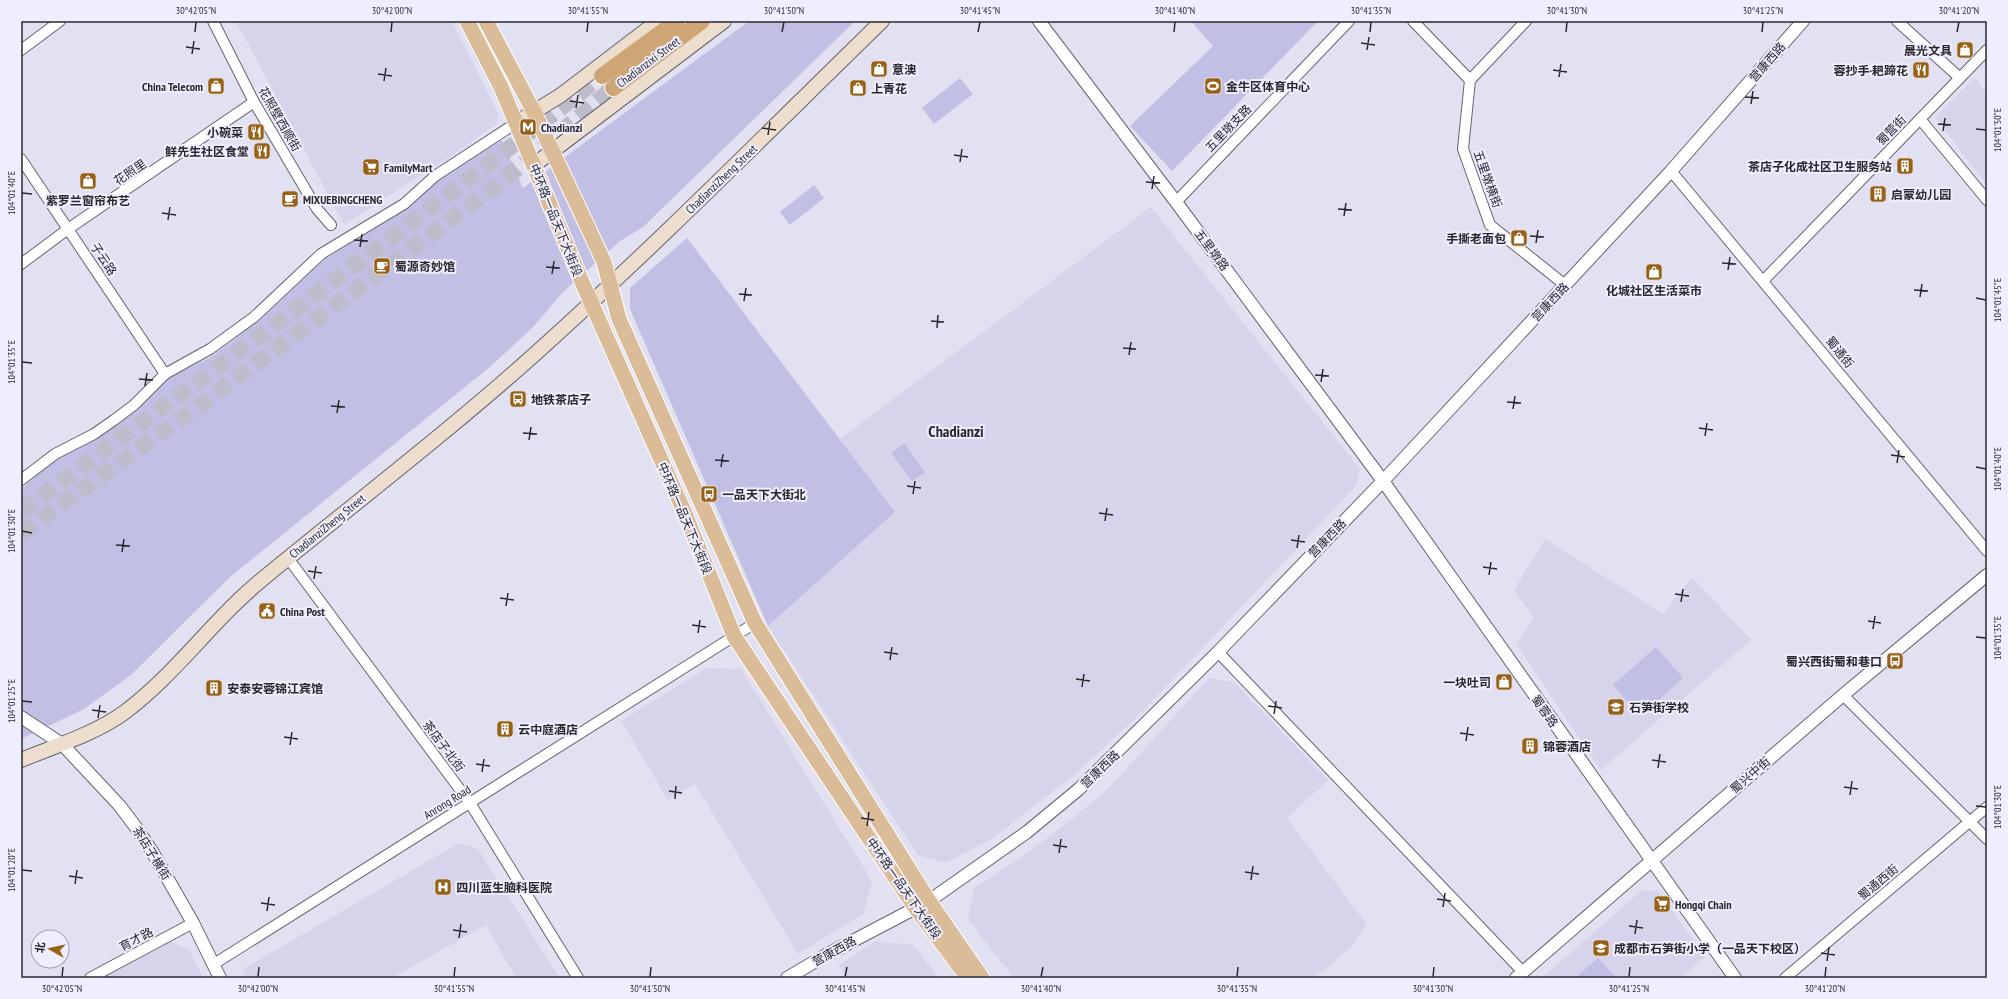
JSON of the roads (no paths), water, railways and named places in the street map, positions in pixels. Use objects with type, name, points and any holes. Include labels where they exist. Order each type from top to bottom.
[{"type":"highway","points":[[602,76],[677,21]]},
{"type":"highway","name":"Chadianzixi Street","points":[[613,88],[702,21]]},
{"type":"main road","name":"中环路一品天下大街段","points":[[467,21],[501,87],[591,302],[684,511],[734,636],[915,907],[968,978]]},
{"type":"main road","name":"中环路一品天下大街段","points":[[486,21],[534,112],[604,262],[619,319],[755,623],[929,901],[982,978]]},
{"type":"main road","points":[[516,123],[560,95],[658,21]]},
{"type":"main road","points":[[534,165],[724,21]]},
{"type":"main road","name":"ChadianziZheng Street","points":[[62,744],[123,713],[179,663],[240,597],[479,402],[533,356],[704,196],[882,21]]},
{"type":"main road","points":[[21,760],[62,744]]},
{"type":"street","points":[[21,50],[60,21]]},
{"type":"street","name":"花照壁西顺街","points":[[213,21],[254,102],[317,209],[332,225]]},
{"type":"street","name":"五里墩路","points":[[1039,21],[1176,202],[1383,482]]},
{"type":"street","name":"五里墩支路","points":[[1176,202],[1349,21]]},
{"type":"street","points":[[1412,21],[1470,80],[1526,21]]},
{"type":"street","name":"营康西路","points":[[787,978],[915,907],[929,901],[1027,832],[1079,789],[1218,652],[1383,482],[1672,170],[1802,21]]},
{"type":"street","points":[[1897,21],[1960,78]]},
{"type":"street","name":"蜀营街","points":[[1764,280],[1987,50]]},
{"type":"street","name":"五里墩横街","points":[[1470,80],[1463,149],[1490,225],[1565,286]]},
{"type":"street","name":"花照里","points":[[21,264],[68,229],[254,102]]},
{"type":"street","points":[[1920,119],[1987,200]]},
{"type":"street","points":[[21,480],[55,454],[94,434],[114,420],[134,405],[165,374],[210,349],[254,317],[321,254],[404,204],[435,176],[516,123]]},
{"type":"street","name":"子云路","points":[[21,159],[165,374]]},
{"type":"street","name":"蜀通街","points":[[1672,170],[1987,551]]},
{"type":"street","name":"蜀蓉路","points":[[1383,482],[1651,861],[1736,978]]},
{"type":"street","name":"茶店子北街","points":[[288,558],[470,803],[578,978]]},
{"type":"street","name":"蜀兴中街","points":[[1520,975],[1843,695],[1987,576]]},
{"type":"street","name":"Anrong Road","points":[[214,964],[755,623]]},
{"type":"street","points":[[1218,652],[1520,975]]},
{"type":"street","points":[[1843,695],[1987,839]]},
{"type":"street","name":"茶店子横街","points":[[21,717],[62,744],[119,805],[153,853],[193,923],[220,978]]},
{"type":"street","name":"蜀通西街","points":[[1785,978],[1987,807]]},
{"type":"street","name":"育才路","points":[[90,978],[193,923]]},
{"type":"tunnel","points":[[21,511],[241,350],[531,132],[602,76]]},
{"type":"tunnel","points":[[21,533],[189,413],[499,184],[613,88]]},
{"type":"place","name":"晨光文具","points":[[1965,50]]},
{"type":"place","name":"意澳","points":[[879,69]]},
{"type":"place","name":"蓉抄手·耙蹄花","points":[[1921,70]]},
{"type":"place","name":"China Telecom","points":[[216,86]]},
{"type":"place","name":"金牛区体育中心","points":[[1213,86]]},
{"type":"place","name":"上青花","points":[[858,88]]},
{"type":"place","name":"Chadianzi","points":[[528,127]]},
{"type":"place","name":"小碗菜","points":[[256,132]]},
{"type":"place","name":"鲜先生社区食堂","points":[[262,151]]},
{"type":"place","name":"茶店子化成社区卫生服务站","points":[[1905,166]]},
{"type":"place","name":"FamilyMart","points":[[371,167]]},
{"type":"place","name":"紫罗兰窗帘布艺","points":[[88,181]]},
{"type":"place","name":"启蒙幼儿园","points":[[1878,194]]},
{"type":"place","name":"MIXUEBINGCHENG","points":[[290,199]]},
{"type":"place","name":"手撕老面包","points":[[1519,238]]},
{"type":"place","name":"蜀源奇妙馆","points":[[382,266]]},
{"type":"place","name":"化城社区生活菜市","points":[[1654,272]]},
{"type":"place","name":"地铁茶店子","points":[[518,399]]},
{"type":"place","name":"一品天下大街北","points":[[709,494]]},
{"type":"place","name":"China Post","points":[[267,611]]},
{"type":"place","name":"蜀兴西街蜀和巷口","points":[[1895,661]]},
{"type":"place","name":"一块吐司","points":[[1504,682]]},
{"type":"place","name":"安泰安蓉锦江宾馆","points":[[214,688]]},
{"type":"place","name":"石笋街学校","points":[[1616,707]]},
{"type":"place","name":"云中庭酒店","points":[[505,729]]},
{"type":"place","name":"锦蓉酒店","points":[[1530,746]]},
{"type":"place","name":"四川蓝生脑科医院","points":[[443,887]]},
{"type":"place","name":"Hongqi Chain","points":[[1662,904]]},
{"type":"place","name":"成都市石笋街小学（一品天下校区）","points":[[1601,948]]},
{"type":"district","name":"Chadianzi","points":[[956,431]]}]
